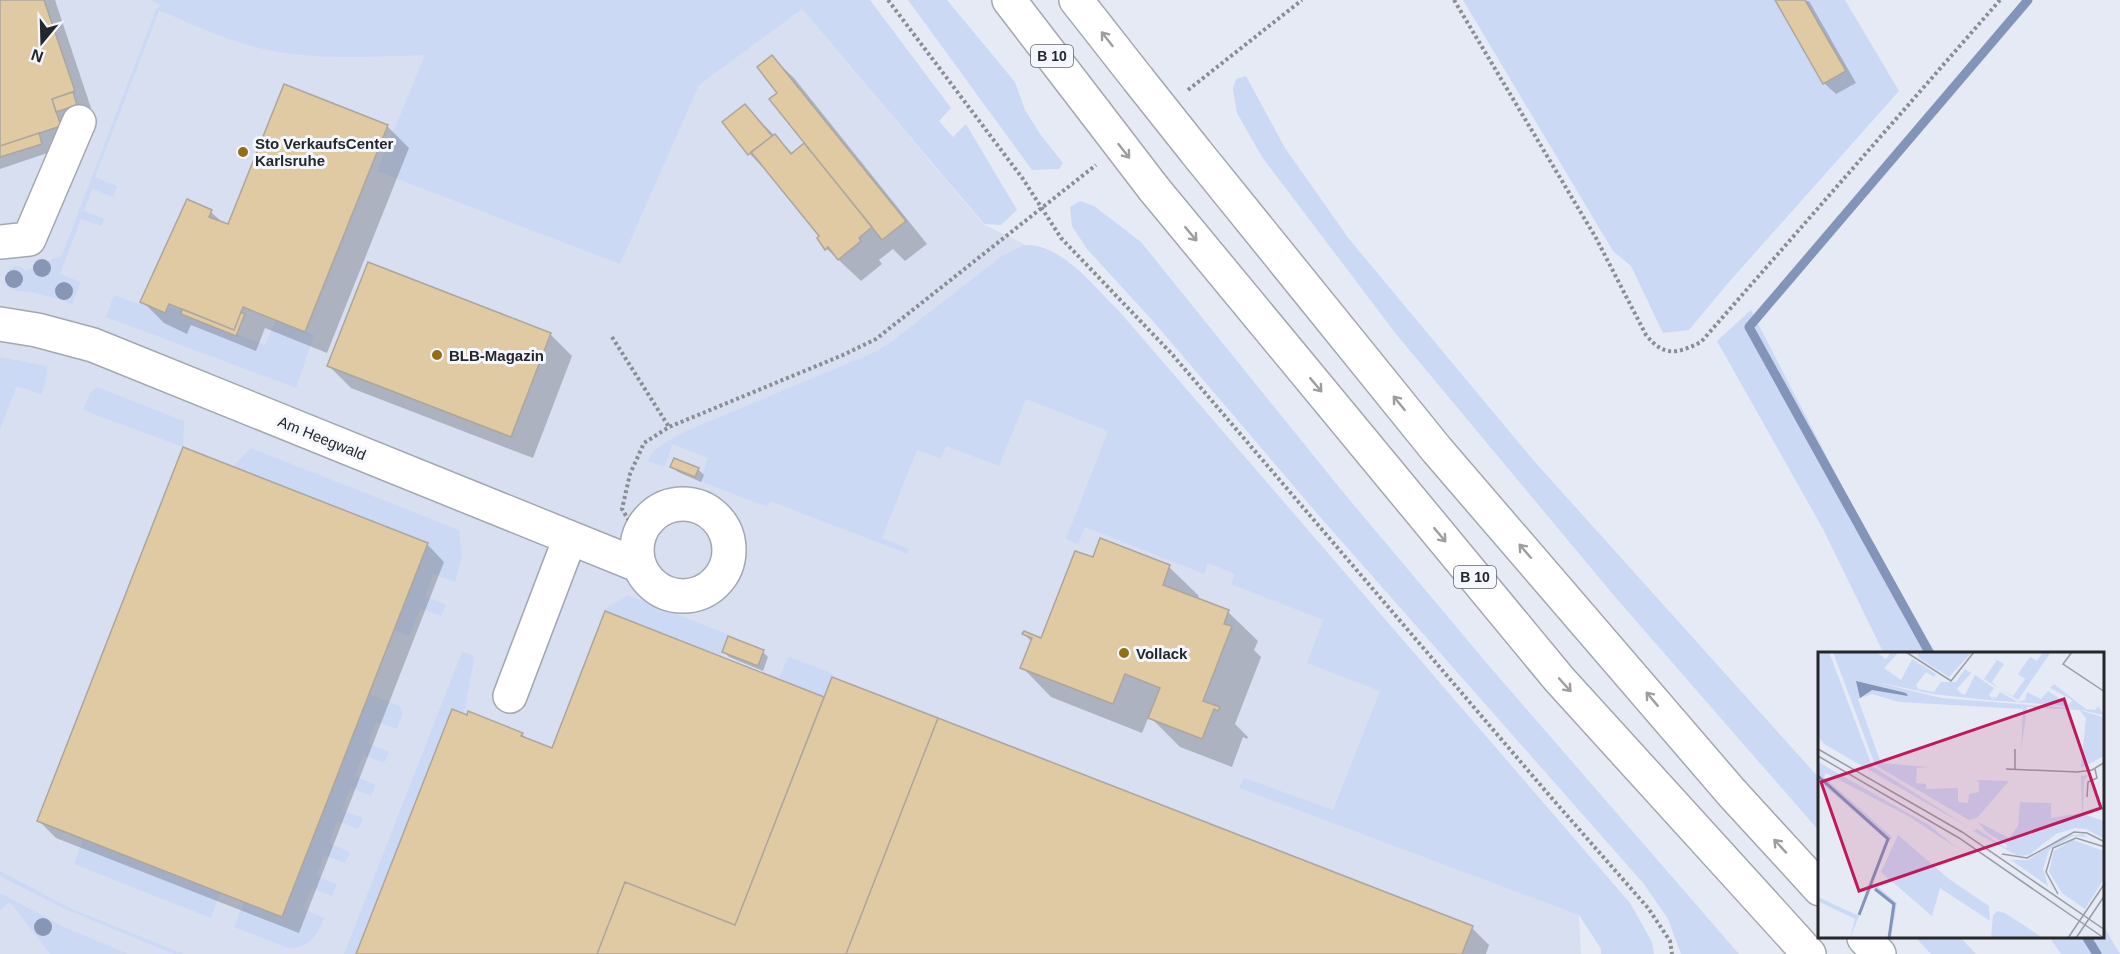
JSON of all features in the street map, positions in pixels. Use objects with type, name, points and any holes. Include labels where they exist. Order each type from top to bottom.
[{"type":"main road","name":"B 10","points":[[1009,0],[1154,189],[1559,679],[1809,954]]},
{"type":"main road","points":[[1076,0],[1437,450],[1732,793],[1818,887]]},
{"type":"main road","points":[[0,242],[29,239],[79,122]]},
{"type":"main road","name":"Am Heegwald","points":[[0,324],[37,330],[93,345],[570,538],[639,552]]},
{"type":"main road","points":[[510,696],[570,538]]},
{"type":"main road","points":[[1865,939],[1880,954]]},
{"type":"path","points":[[888,0],[1023,179],[1062,238],[1170,353],[1648,908],[1670,941],[1672,954]]},
{"type":"path","points":[[1227,59],[1302,0]]},
{"type":"path","points":[[1454,0],[1596,238],[1646,335],[1654,345],[1667,352],[1685,350],[1701,342],[2000,0]]},
{"type":"path","points":[[639,552],[621,509],[630,474],[644,443],[669,427],[843,355],[876,339],[1078,179]]},
{"type":"path","points":[[612,338],[669,427]]},
{"type":"shaded area","points":[[0,0],[151,0],[160,4],[158,11],[242,43],[810,0],[802,9],[983,224],[1022,243],[1125,347],[1579,915],[1581,954],[0,954]]},
{"type":"shaded area","points":[[151,0],[870,0],[951,108],[939,121],[953,137],[966,124],[1017,210],[1001,225],[984,224],[802,9],[699,85],[620,264],[377,171],[425,55],[332,57],[286,53],[241,43],[159,11],[95,177],[117,186],[113,197],[92,189],[84,211],[104,219],[102,226],[81,219],[60,274],[81,282],[72,304],[36,293],[13,290],[7,283],[11,269],[20,267],[26,271],[62,255],[156,10],[160,5]]},
{"type":"shaded area","points":[[908,0],[947,0],[1015,82],[1025,110],[1063,163],[1059,169],[1032,170]]},
{"type":"shaded area","points":[[1463,0],[1845,0],[1899,91],[1689,330],[1663,333],[1631,266],[1613,251]]},
{"type":"shaded area","points":[[1246,76],[1285,148],[1349,239],[1534,461],[1818,777],[1818,830],[1616,598],[1396,334],[1262,157],[1237,113],[1233,89],[1236,79]]},
{"type":"shaded area","points":[[1080,201],[1094,206],[1141,242],[1343,492],[1490,667],[1739,954],[1681,954],[1668,919],[1644,884],[1321,518],[1152,320],[1087,249],[1072,226],[1070,207]]},
{"type":"shaded area","points":[[1024,245],[1038,246],[1064,258],[1119,311],[1630,903],[1652,942],[1654,954],[1601,954],[1601,949],[1579,915],[1239,788],[1244,778],[1333,810],[1380,691],[1307,663],[1323,620],[1231,584],[1235,574],[1208,563],[1204,574],[1085,527],[1078,544],[1066,539],[1108,431],[1026,399],[999,466],[946,446],[941,459],[917,450],[882,538],[909,549],[908,554],[770,501],[768,507],[700,481],[708,458],[673,444],[664,467],[648,461],[658,448],[684,432],[875,352],[1002,256]]},
{"type":"shaded area","points":[[114,295],[139,304],[140,302],[164,313],[168,306],[265,345],[276,320],[314,335],[296,388],[106,317]]},
{"type":"shaded area","points":[[1751,310],[1854,509],[1935,652],[1883,652],[1823,529],[1717,341]]},
{"type":"shaded area","points":[[0,357],[47,366],[46,381],[41,394],[17,386],[0,429]]},
{"type":"shaded area","points":[[97,387],[184,421],[183,447],[83,410],[90,393]]},
{"type":"shaded area","points":[[251,448],[459,530],[462,556],[455,582],[433,574],[425,596],[446,605],[441,616],[420,608],[410,636],[394,630],[428,544],[232,467]]},
{"type":"shaded area","points":[[628,595],[729,635],[721,656],[603,610]]},
{"type":"shaded area","points":[[462,652],[472,655],[474,660],[464,713],[452,709],[356,954],[344,954]]},
{"type":"shaded area","points":[[790,657],[833,674],[824,697],[779,679]]},
{"type":"shaded area","points":[[369,694],[399,706],[403,713],[397,729],[376,722],[368,743],[389,752],[384,763],[363,755],[355,776],[376,785],[371,796],[350,788],[342,810],[363,818],[358,829],[337,821],[329,843],[350,852],[345,863],[324,855],[316,876],[337,884],[332,896],[312,888],[303,909],[324,918],[318,930],[311,940],[302,946],[288,948],[234,927],[244,902],[282,917]]},
{"type":"shaded area","points":[[83,840],[220,893],[211,918],[74,864]]},
{"type":"shaded area","points":[[0,871],[72,909],[184,954],[174,954],[63,908],[0,876]]},
{"type":"shaded area","points":[[0,893],[64,927],[128,954],[50,954],[10,902],[0,910]]},
{"type":"shaded area","points":[[2105,929],[2120,954],[2061,954],[2051,939],[2105,939]]},
{"type":"shaded area","points":[[1917,939],[1962,939],[1976,954],[1931,954]]},
{"type":"building","points":[[0,0],[44,0],[75,91],[52,99],[61,126],[0,146]]},
{"type":"building","points":[[1775,0],[1805,0],[1846,71],[1823,84]]},
{"type":"building","points":[[772,55],[906,221],[882,240],[769,99],[777,93],[757,67]]},
{"type":"building","points":[[284,84],[388,125],[305,332],[243,307],[234,330],[169,304],[165,313],[140,302],[187,199],[212,210],[209,217],[228,224]]},
{"type":"building","points":[[73,92],[77,105],[56,112],[52,99]]},
{"type":"building","points":[[745,104],[772,136],[748,155],[722,122]]},
{"type":"building","points":[[39,133],[42,144],[0,157],[0,146]]},
{"type":"building","points":[[775,134],[791,154],[804,143],[872,227],[859,238],[861,241],[838,260],[828,247],[825,250],[817,238],[819,236],[751,152]]},
{"type":"building","name":"BLB-Magazin","points":[[368,262],[551,333],[511,437],[327,366]]},
{"type":"building","points":[[182,309],[234,330],[241,312],[245,314],[236,336],[181,314]]},
{"type":"building","points":[[183,447],[428,543],[282,917],[37,821]]},
{"type":"building","points":[[674,458],[699,468],[695,477],[670,467]]},
{"type":"building","name":"Vollack","points":[[1100,538],[1170,565],[1163,585],[1229,610],[1224,624],[1232,626],[1203,701],[1220,707],[1218,711],[1214,709],[1202,739],[1148,718],[1160,688],[1125,674],[1113,704],[1020,668],[1032,638],[1022,634],[1024,631],[1041,638],[1075,551],[1093,557]]},
{"type":"building","points":[[605,611],[824,697],[735,925],[625,882],[597,954],[356,954],[452,709],[467,715],[468,711],[523,733],[521,736],[552,748]]},
{"type":"building","points":[[728,636],[764,650],[758,666],[722,652]]},
{"type":"building","points":[[832,677],[938,718],[846,954],[597,954],[625,882],[735,925]]},
{"type":"building","points":[[938,718],[1473,926],[1462,954],[846,954]]},
{"type":"waterway","points":[[1929,652],[1749,327],[2028,0]]},
{"type":"waterway","points":[[2088,939],[2097,954]]},
{"type":"place","name":"Sto VerkaufsCenter Karlsruhe","points":[[243,152]]},
{"type":"place","name":"BLB-Magazin","points":[[437,355]]},
{"type":"place","name":"Vollack","points":[[1124,653]]}]
